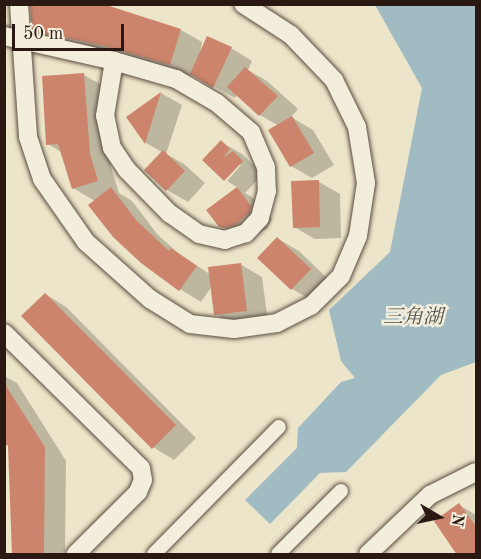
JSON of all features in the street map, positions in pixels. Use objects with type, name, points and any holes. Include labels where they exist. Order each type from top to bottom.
[{"type":"street","points":[[19,4],[12,37],[28,137],[42,179],[86,242],[150,298],[190,324],[234,329],[277,323],[311,306],[341,276],[358,236],[366,183],[357,127],[334,80],[291,35],[243,4]]},
{"type":"street","points":[[12,37],[114,61],[176,79],[217,103],[250,132],[266,167],[267,191],[260,218],[246,233],[225,240],[199,234],[170,214],[127,171],[112,148],[105,116],[114,61]]},
{"type":"street","points":[[4,333],[141,468],[143,480],[138,492],[76,555]]},
{"type":"street","points":[[154,555],[279,427]]},
{"type":"street","points":[[368,555],[430,495],[477,472]]},
{"type":"street","points":[[278,555],[341,491]]},
{"type":"water","name":"三角湖","points":[[375,5],[476,5],[476,362],[441,375],[346,472],[320,473],[270,524],[245,500],[297,448],[298,428],[341,382],[355,378],[341,361],[329,310],[390,252],[422,88]]},
{"type":"building","points":[[30,4],[103,4],[181,29],[170,65],[105,46],[32,31]]},
{"type":"building","points":[[207,36],[232,47],[213,88],[190,74]]},
{"type":"building","points":[[245,67],[278,96],[259,116],[227,87]]},
{"type":"building","points":[[84,73],[90,154],[98,181],[72,189],[58,144],[46,145],[42,76]]},
{"type":"building","points":[[161,92],[145,144],[126,117]]},
{"type":"building","points":[[292,116],[314,153],[290,167],[268,130]]},
{"type":"building","points":[[221,140],[230,149],[223,158],[233,151],[243,161],[224,181],[202,160]]},
{"type":"building","points":[[163,150],[185,171],[166,191],[144,170]]},
{"type":"building","points":[[319,180],[320,227],[293,228],[291,181]]},
{"type":"building","points":[[111,187],[136,220],[169,251],[171,248],[197,266],[179,291],[141,263],[113,237],[88,205]]},
{"type":"building","points":[[237,187],[251,206],[250,212],[235,225],[219,227],[206,210]]},
{"type":"building","points":[[277,237],[311,269],[291,290],[257,258]]},
{"type":"building","points":[[241,263],[247,311],[214,315],[208,267]]},
{"type":"building","points":[[45,293],[176,425],[152,449],[21,316]]},
{"type":"building","points":[[4,383],[45,447],[44,555],[12,555],[8,446],[4,443]]},
{"type":"building","points":[[459,503],[477,528],[477,555],[457,555],[434,521]]}]
